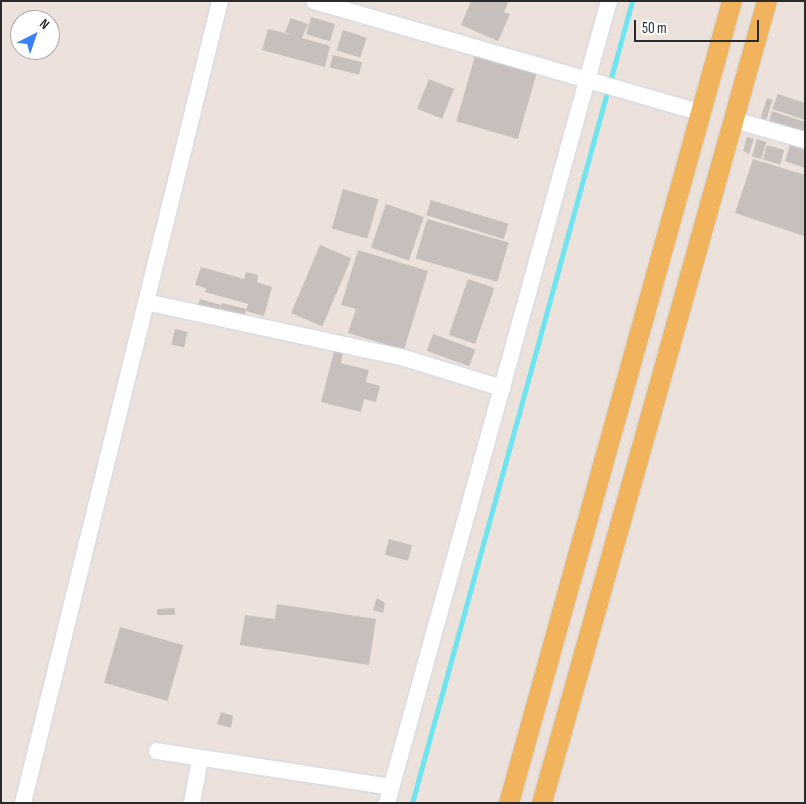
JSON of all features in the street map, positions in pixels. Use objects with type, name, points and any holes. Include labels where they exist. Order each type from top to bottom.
[{"type":"main road","points":[[509,803],[703,113],[732,1]]},
{"type":"main road","points":[[542,803],[767,1]]},
{"type":"street","points":[[23,803],[220,1]]},
{"type":"street","points":[[314,1],[588,78],[703,113]]},
{"type":"street","points":[[157,751],[389,795],[609,1]]},
{"type":"street","points":[[734,120],[805,140]]},
{"type":"street","points":[[146,302],[402,357],[502,388]]},
{"type":"street","points":[[192,803],[200,759]]},
{"type":"building","points":[[471,1],[509,1],[504,12],[510,14],[498,41],[461,25]]},
{"type":"building","points":[[311,17],[335,24],[330,41],[306,34]]},
{"type":"building","points":[[291,18],[308,24],[302,38],[330,46],[325,67],[262,50],[268,29],[293,35],[285,32]]},
{"type":"building","points":[[343,30],[367,38],[360,58],[337,50]]},
{"type":"building","points":[[333,55],[362,62],[359,75],[330,68]]},
{"type":"building","points":[[475,56],[537,74],[518,139],[456,121]]},
{"type":"building","points":[[429,79],[454,89],[442,119],[417,109]]},
{"type":"building","points":[[778,94],[805,103],[805,120],[772,109]]},
{"type":"building","points":[[767,98],[773,100],[766,120],[761,118]]},
{"type":"building","points":[[772,111],[805,122],[805,137],[768,124]]},
{"type":"building","points":[[747,137],[754,139],[749,154],[743,151]]},
{"type":"building","points":[[757,139],[767,142],[761,159],[752,156]]},
{"type":"building","points":[[767,145],[784,150],[780,164],[763,159]]},
{"type":"building","points":[[790,145],[805,150],[805,168],[785,161]]},
{"type":"building","points":[[753,159],[805,175],[804,236],[735,213]]},
{"type":"building","points":[[343,189],[379,199],[367,239],[332,228]]},
{"type":"building","points":[[431,200],[508,224],[504,239],[426,215]]},
{"type":"building","points":[[386,204],[424,217],[409,261],[371,247]]},
{"type":"building","points":[[427,219],[509,242],[497,282],[416,258]]},
{"type":"building","points":[[320,245],[351,258],[322,326],[291,313]]},
{"type":"building","points":[[358,250],[428,271],[404,350],[348,333],[356,309],[341,305]]},
{"type":"building","points":[[201,267],[244,279],[246,272],[258,275],[257,282],[272,287],[264,316],[246,311],[248,304],[205,292],[206,288],[195,285]]},
{"type":"building","points":[[468,279],[494,288],[475,344],[449,335]]},
{"type":"building","points":[[200,299],[221,305],[219,314],[198,308]]},
{"type":"building","points":[[222,303],[246,309],[244,319],[220,313]]},
{"type":"building","points":[[175,329],[188,332],[184,348],[171,345]]},
{"type":"building","points":[[433,334],[475,349],[469,366],[427,351]]},
{"type":"building","points":[[334,351],[343,353],[341,363],[369,370],[366,382],[380,386],[376,402],[364,399],[361,412],[321,402]]},
{"type":"building","points":[[389,539],[412,545],[408,561],[385,554]]},
{"type":"building","points":[[377,598],[385,603],[383,613],[373,610]]},
{"type":"building","points":[[277,604],[376,619],[369,665],[240,645],[245,615],[275,619]]},
{"type":"building","points":[[175,608],[175,615],[157,615],[157,609]]},
{"type":"building","points":[[120,627],[183,645],[167,701],[104,683]]},
{"type":"building","points":[[221,712],[233,716],[231,728],[217,724]]},
{"type":"waterway","points":[[412,803],[632,1]]}]
